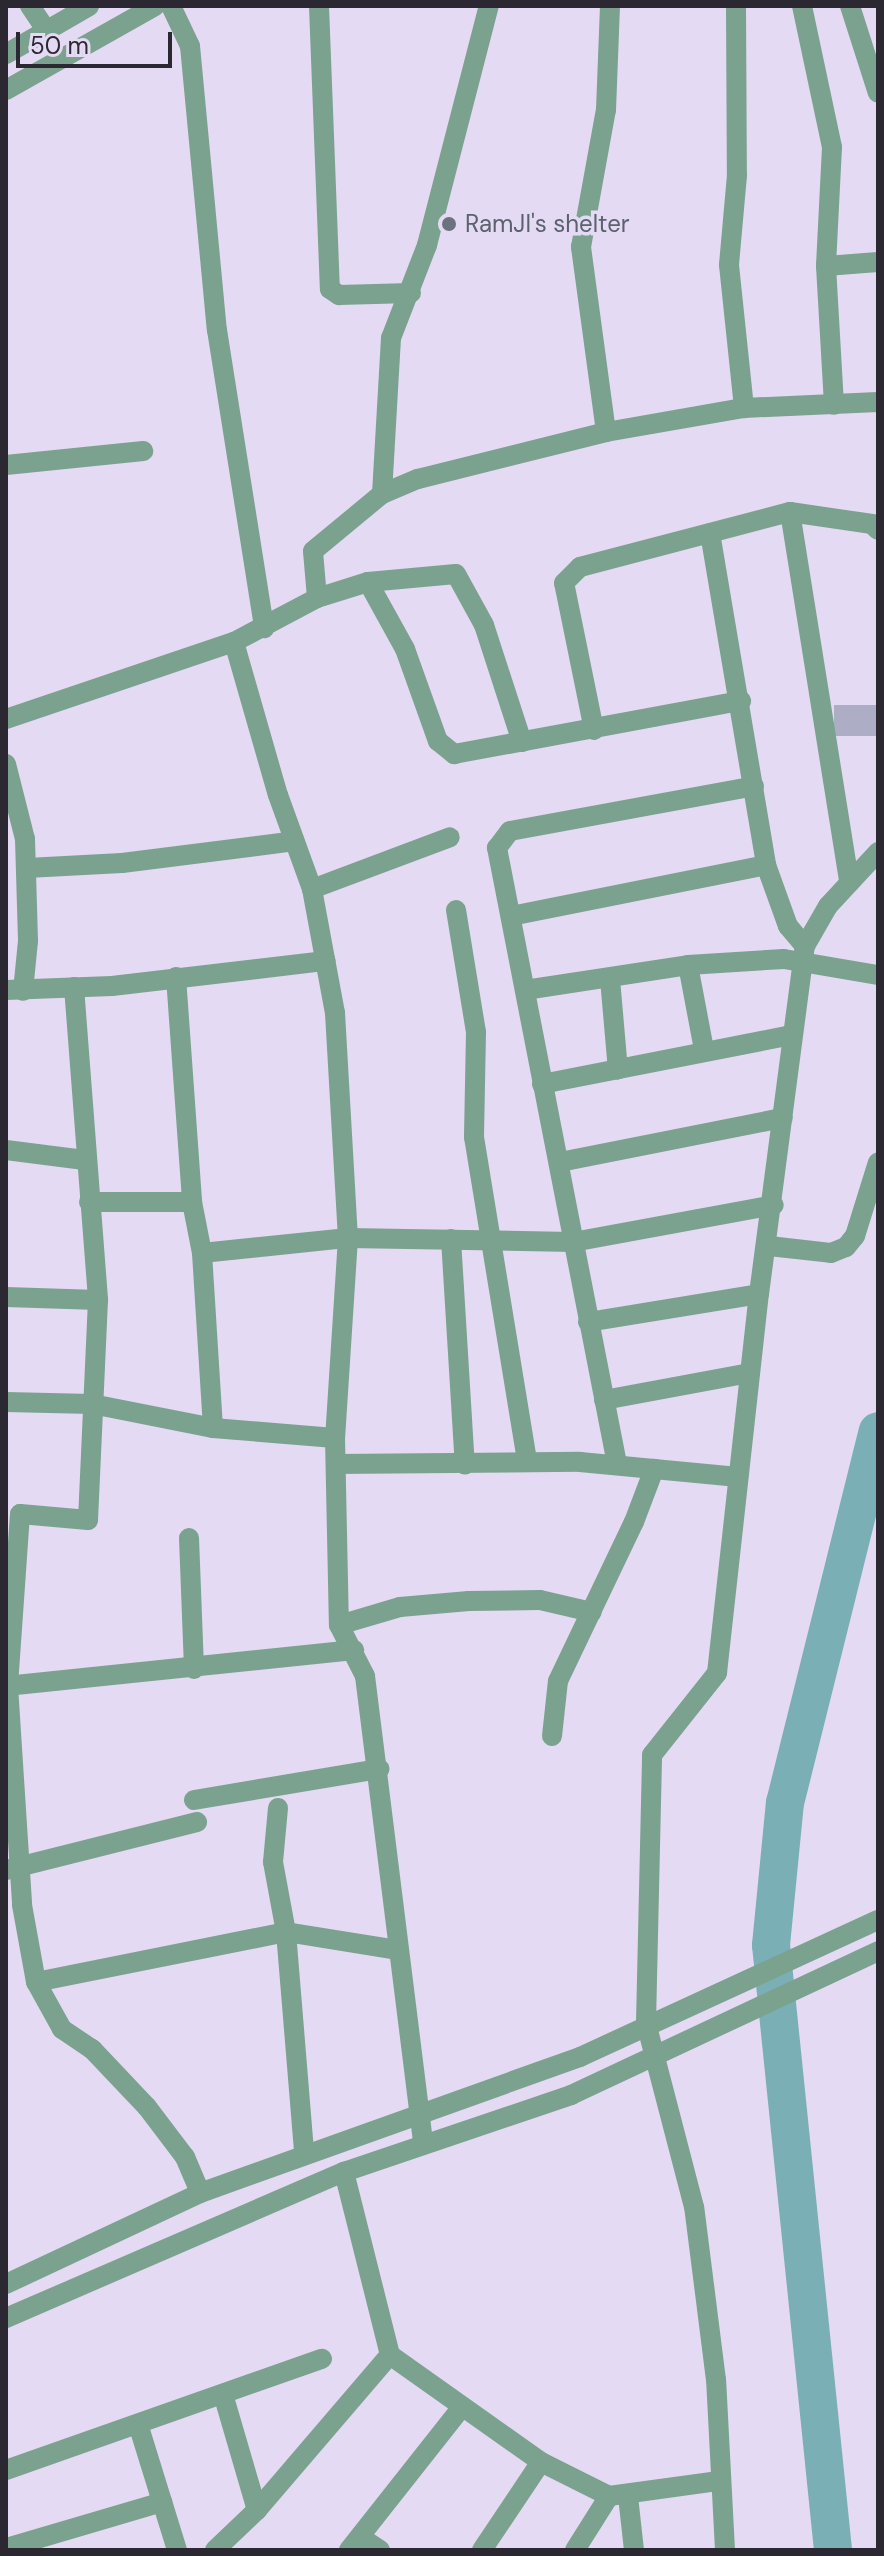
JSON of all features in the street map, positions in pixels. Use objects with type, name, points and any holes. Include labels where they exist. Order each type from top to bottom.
[{"type":"street","points":[[30,6],[47,31]]},
{"type":"street","points":[[6,54],[89,6]]},
{"type":"street","points":[[6,90],[155,6]]},
{"type":"street","points":[[171,6],[190,46],[217,330],[264,628]]},
{"type":"street","points":[[319,6],[330,289],[339,295],[411,293]]},
{"type":"street","points":[[382,494],[391,338],[411,293],[489,6]]},
{"type":"street","points":[[606,432],[581,247],[606,110],[610,6]]},
{"type":"street","points":[[736,6],[737,175],[730,289],[744,408]]},
{"type":"street","points":[[802,6],[832,147],[826,266],[834,405]]},
{"type":"street","points":[[850,6],[878,93]]},
{"type":"street","points":[[826,266],[878,262]]},
{"type":"street","points":[[317,598],[313,551],[382,494],[418,479],[606,432],[744,408],[878,402]]},
{"type":"street","points":[[6,465],[143,451]]},
{"type":"street","points":[[594,730],[564,583],[580,567],[790,512],[872,524],[878,530]]},
{"type":"street","points":[[790,512],[849,882]]},
{"type":"street","points":[[710,533],[741,701],[766,865],[788,926],[804,953]]},
{"type":"street","points":[[6,719],[234,642],[317,598],[368,582],[456,574],[484,625],[522,742]]},
{"type":"street","points":[[368,582],[405,649],[444,749],[454,754],[741,701]]},
{"type":"street","points":[[234,642],[312,889],[335,1013],[348,1238],[335,1438],[339,1625],[365,1676],[379,1769],[423,2143]]},
{"type":"street","points":[[6,764],[27,868],[15,990],[74,987],[326,961]]},
{"type":"street","points":[[617,1464],[497,848],[510,831],[754,786]]},
{"type":"street","points":[[312,889],[450,837]]},
{"type":"street","points":[[27,868],[122,863],[295,841]]},
{"type":"street","points":[[725,2550],[716,2380],[694,2207],[646,2023],[652,1755],[717,1673],[759,1294],[769,1246],[804,953],[849,882],[878,852]]},
{"type":"street","points":[[511,916],[766,865]]},
{"type":"street","points":[[456,910],[476,1032],[474,1137],[487,1238],[527,1462]]},
{"type":"street","points":[[525,990],[688,965],[804,953],[878,975]]},
{"type":"street","points":[[688,965],[704,1050]]},
{"type":"street","points":[[176,977],[192,1202],[202,1253],[213,1428]]},
{"type":"street","points":[[610,979],[618,1070]]},
{"type":"street","points":[[74,987],[84,1160],[98,1300],[88,1520],[20,1514],[7,1686],[13,1868],[36,1982],[62,2029],[92,2049],[147,2107],[185,2157],[200,2193]]},
{"type":"street","points":[[542,1084],[792,1035]]},
{"type":"street","points":[[560,1162],[783,1118]]},
{"type":"street","points":[[6,1150],[84,1160]]},
{"type":"street","points":[[769,1246],[831,1253],[846,1247],[855,1236],[878,1162]]},
{"type":"street","points":[[89,1202],[192,1202]]},
{"type":"street","points":[[202,1253],[348,1238],[487,1238],[573,1242],[774,1205]]},
{"type":"street","points":[[451,1239],[465,1465]]},
{"type":"street","points":[[588,1322],[759,1294]]},
{"type":"street","points":[[6,1297],[98,1300]]},
{"type":"street","points":[[604,1400],[750,1373]]},
{"type":"street","points":[[6,1402],[92,1404],[213,1428],[335,1438]]},
{"type":"street","points":[[336,1464],[617,1464],[738,1477]]},
{"type":"street","points":[[552,1736],[558,1681],[592,1612],[654,1469]]},
{"type":"street","points":[[189,1538],[194,1669]]},
{"type":"street","points":[[339,1625],[400,1607],[469,1601],[540,1600],[592,1612]]},
{"type":"street","points":[[7,1686],[354,1650]]},
{"type":"street","points":[[194,1800],[379,1769]]},
{"type":"street","points":[[278,1808],[273,1862],[286,1932],[304,2153]]},
{"type":"street","points":[[13,1868],[197,1822]]},
{"type":"street","points":[[6,2284],[200,2193],[304,2153],[421,2118],[580,2057],[646,2023],[685,2009],[878,1920]]},
{"type":"street","points":[[36,1982],[286,1932],[399,1950]]},
{"type":"street","points":[[6,2318],[344,2172],[571,2095],[878,1951]]},
{"type":"street","points":[[344,2172],[390,2355],[541,2462],[618,2496],[719,2481]]},
{"type":"street","points":[[215,2550],[257,2510],[390,2355]]},
{"type":"street","points":[[6,2470],[322,2359]]},
{"type":"street","points":[[223,2394],[257,2510]]},
{"type":"street","points":[[380,2550],[354,2544],[462,2407]]},
{"type":"street","points":[[138,2424],[177,2550]]},
{"type":"street","points":[[482,2550],[541,2462]]},
{"type":"street","points":[[575,2550],[618,2496]]},
{"type":"street","points":[[618,2496],[634,2550]]},
{"type":"street","points":[[6,2548],[162,2502]]},
{"type":"building","points":[[834,705],[878,705],[878,736],[834,736]]},
{"type":"waterway","points":[[833,2550],[771,1945],[785,1803],[878,1431]]},
{"type":"place","name":"RamJI's shelter","points":[[449,224]]}]
